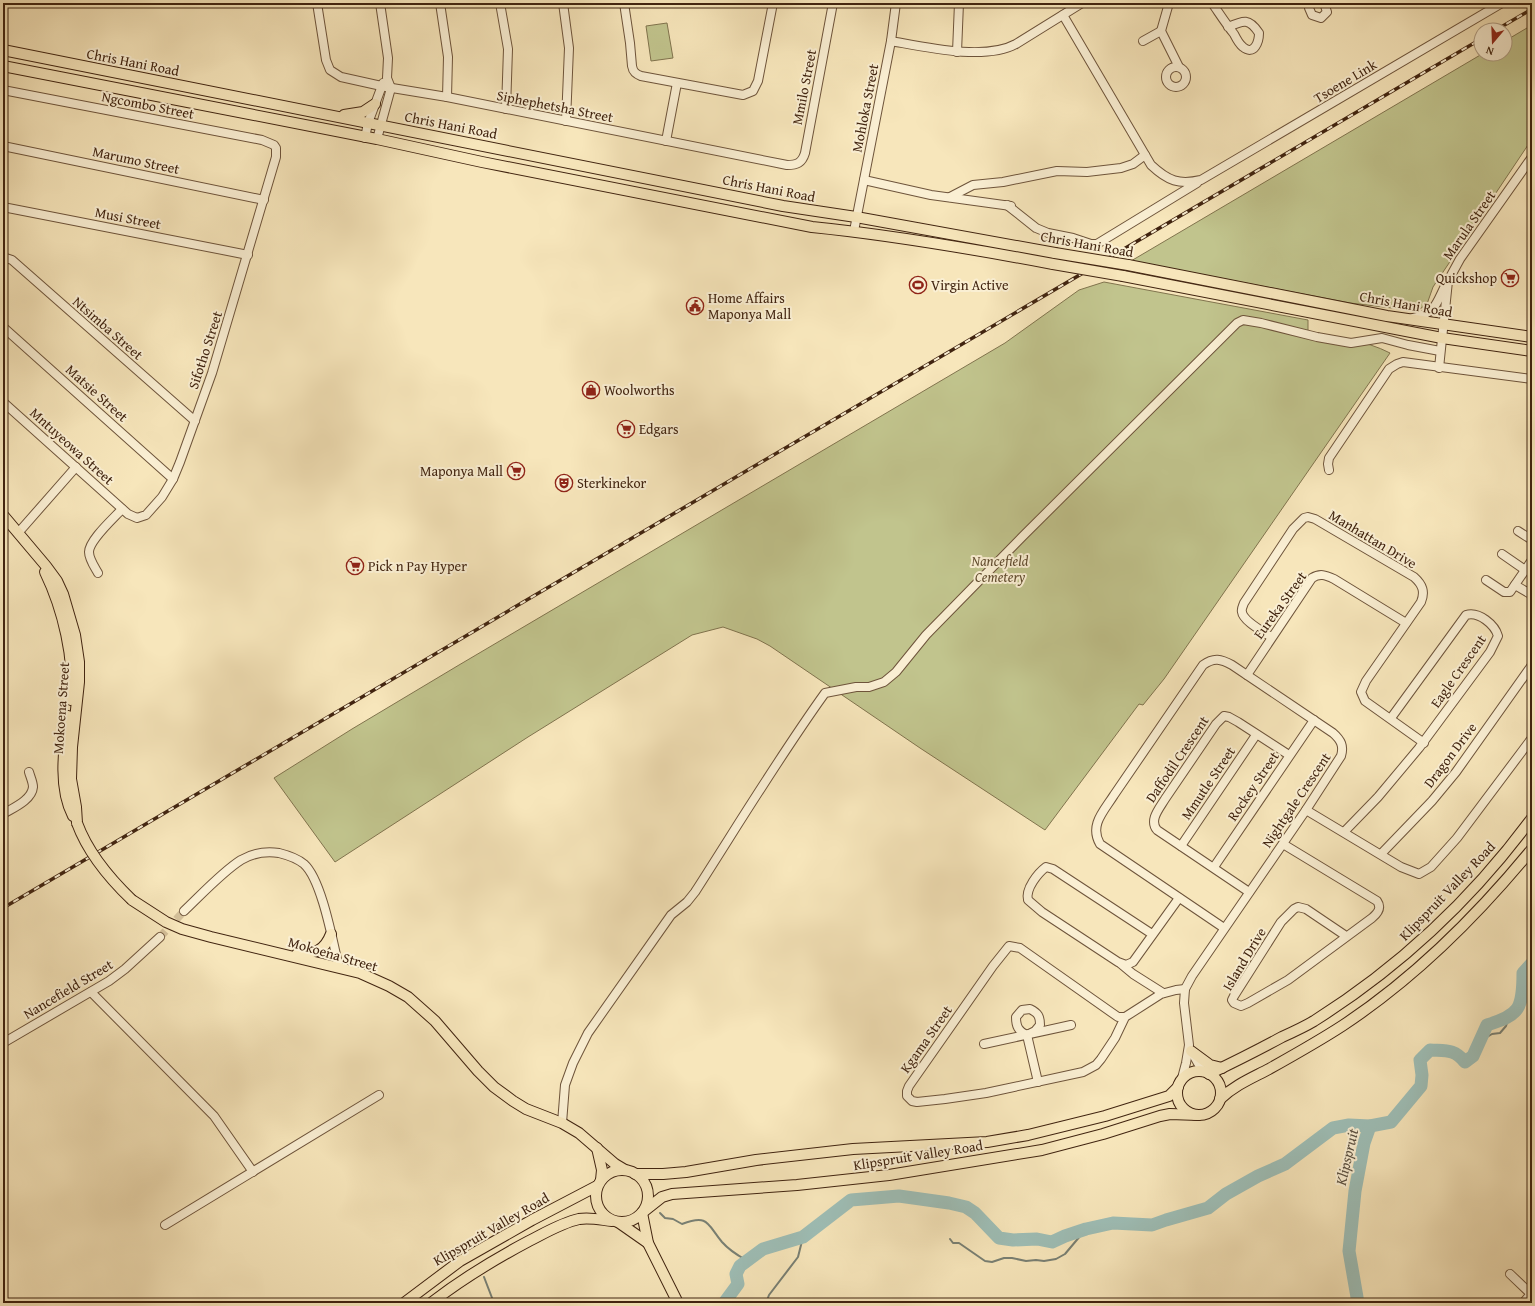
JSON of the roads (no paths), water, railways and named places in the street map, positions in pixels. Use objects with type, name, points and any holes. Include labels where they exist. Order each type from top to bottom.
[{"type":"main road","name":"Chris Hani Road","points":[[3,50],[783,206],[856,217],[1128,265],[1443,325],[1532,337]]},
{"type":"main road","name":"Chris Hani Road","points":[[3,66],[365,138],[377,139],[785,222],[812,227],[854,231],[999,254],[1123,276],[1442,338],[1532,351]]},
{"type":"main road","points":[[334,116],[359,114],[367,111],[375,104]]},
{"type":"main road","name":"Mokoena Street","points":[[3,515],[38,558],[55,596],[68,643],[71,665],[72,692],[64,762],[64,781],[73,808],[76,823],[84,840],[104,870],[117,886],[132,900],[166,922],[182,929],[340,968],[373,978],[389,986],[408,997],[435,1021],[478,1071],[494,1087],[513,1101],[562,1124],[579,1134],[615,1164],[626,1170]]},
{"type":"main road","name":"Klipspruit Valley Road","points":[[1206,1073],[1222,1068],[1254,1053],[1313,1021],[1355,993],[1404,955],[1452,910],[1485,876],[1532,818]]},
{"type":"main road","points":[[1220,1099],[1234,1087],[1306,1048],[1342,1026],[1419,968],[1478,912],[1532,848]]},
{"type":"main road","points":[[285,954],[319,951],[324,947],[331,934]]},
{"type":"main road","points":[[1190,1048],[1210,1065],[1222,1068]]},
{"type":"main road","points":[[1206,1073],[1217,1080],[1220,1086],[1219,1104],[1212,1111],[1203,1115],[1188,1112],[1181,1104],[1178,1097],[1180,1085],[1190,1074],[1206,1073]]},
{"type":"main road","name":"Klipspruit Valley Road","points":[[635,1174],[686,1172],[756,1160],[853,1149],[987,1142],[1035,1133],[1105,1116],[1169,1096],[1180,1085]]},
{"type":"main road","name":"Klipspruit Valley Road","points":[[643,1212],[662,1196],[672,1194],[797,1185],[889,1175],[1042,1150],[1170,1114],[1198,1115]]},
{"type":"main road","points":[[597,1148],[602,1166],[599,1183],[595,1193],[597,1206],[606,1218],[648,1243]]},
{"type":"main road","points":[[599,1183],[612,1172],[626,1170],[635,1174],[646,1184],[648,1193],[647,1206],[643,1212],[634,1220],[629,1222],[615,1222]]},
{"type":"main road","name":"Klipspruit Valley Road","points":[[404,1303],[460,1261],[599,1183]]},
{"type":"main road","points":[[643,1212],[648,1243],[678,1303]]},
{"type":"main road","name":"Klipspruit Valley Road","points":[[431,1303],[504,1255],[563,1224],[580,1219],[615,1222]]},
{"type":"street","name":"Siphephetsha Street","points":[[317,3],[326,60],[330,70],[341,77],[787,165]]},
{"type":"street","points":[[377,139],[379,126],[391,88],[388,78],[388,58],[380,3]]},
{"type":"street","points":[[440,3],[448,52],[446,98]]},
{"type":"street","points":[[500,3],[508,50],[506,109]]},
{"type":"street","points":[[563,3],[569,48],[566,121]]},
{"type":"street","points":[[624,3],[633,70],[641,76],[743,95],[753,91],[758,81],[773,3]]},
{"type":"street","name":"Mmilo Street","points":[[787,165],[795,165],[800,162],[804,156],[833,3]]},
{"type":"street","name":"Mohloka Street","points":[[854,231],[891,41],[896,3]]},
{"type":"street","points":[[957,52],[959,3]]},
{"type":"street","points":[[891,41],[957,52],[990,51],[1009,47],[1082,3]]},
{"type":"street","points":[[1169,3],[1161,31],[1179,67]]},
{"type":"street","points":[[1212,3],[1228,27]]},
{"type":"street","points":[[1310,3],[1309,8],[1312,15],[1322,18],[1326,12],[1325,6],[1322,3]]},
{"type":"street","name":"Tsoene Link","points":[[950,197],[1010,205],[1036,228],[1048,233],[1073,238],[1091,244],[1098,244],[1201,180],[1502,3]]},
{"type":"street","points":[[864,180],[909,191],[950,197],[973,185],[1003,182],[1057,171],[1087,172],[1121,168],[1133,164],[1145,155],[1063,15]]},
{"type":"street","points":[[1142,41],[1161,31]]},
{"type":"street","points":[[365,138],[368,123],[381,86],[388,78]]},
{"type":"street","points":[[666,141],[677,83]]},
{"type":"street","name":"Ngcombo Street","points":[[3,90],[262,140],[274,145],[276,148],[276,157]]},
{"type":"street","name":"Marumo Street","points":[[3,146],[264,200]]},
{"type":"street","name":"Tsoene Link","points":[[1145,155],[1151,165],[1160,174],[1175,181],[1190,183],[1201,180]]},
{"type":"street","name":"Sifotho Street","points":[[122,509],[131,516],[138,518],[146,515],[162,497],[173,480],[212,373],[276,157]]},
{"type":"street","name":"Marula Street","points":[[1439,368],[1448,281],[1460,259],[1532,157]]},
{"type":"street","name":"Musi Street","points":[[3,207],[248,255]]},
{"type":"street","name":"Ntsimba Street","points":[[3,257],[12,260],[194,421]]},
{"type":"street","points":[[1409,319],[1428,314],[1432,310],[1448,281]]},
{"type":"street","points":[[562,1124],[565,1085],[573,1063],[588,1033],[671,915],[687,902],[695,892],[763,784],[825,692],[856,687],[869,687],[884,682],[896,672],[926,635],[1023,536],[1237,324],[1243,320],[1317,337],[1351,343],[1382,338],[1440,351]]},
{"type":"street","name":"Matsie Street","points":[[3,327],[173,480]]},
{"type":"street","points":[[1329,470],[1329,458],[1389,369],[1397,364],[1403,362],[1439,368],[1532,379]]},
{"type":"street","name":"Mntuyeowa Street","points":[[3,402],[122,509]]},
{"type":"street","points":[[18,533],[76,467]]},
{"type":"street","points":[[98,573],[90,557],[90,546],[122,509]]},
{"type":"street","name":"Manhattan Drive","points":[[1271,637],[1245,619],[1242,609],[1244,603],[1292,529],[1300,520],[1308,517],[1351,540],[1420,582],[1423,595],[1421,602],[1366,681],[1361,692],[1365,701],[1424,743]]},
{"type":"street","points":[[1518,531],[1532,540]]},
{"type":"street","points":[[1502,554],[1525,570]]},
{"type":"street","points":[[1486,580],[1507,593],[1510,592],[1532,560]]},
{"type":"street","name":"Eureka Street","points":[[1247,675],[1271,637],[1312,578],[1318,575],[1324,575],[1334,579],[1406,622]]},
{"type":"street","points":[[1515,585],[1532,595]]},
{"type":"street","name":"Eagle Crescent","points":[[1344,832],[1388,786],[1424,743],[1490,652],[1498,636],[1494,626],[1475,614],[1466,614],[1390,718]]},
{"type":"street","name":"Nightgale Crescent","points":[[1212,660],[1222,660],[1247,675],[1338,737],[1343,750],[1341,756],[1306,810],[1224,928],[1100,844],[1096,837],[1096,824],[1114,795],[1204,665],[1212,660]]},
{"type":"street","name":"Dragon Drive","points":[[1381,854],[1432,801],[1451,778],[1532,664]]},
{"type":"street","name":"Daffodil Crescent","points":[[1249,892],[1157,830],[1154,826],[1154,821],[1157,811],[1204,741],[1224,716],[1238,722],[1289,755]]},
{"type":"street","name":"Rockey Street","points":[[1214,867],[1314,720]]},
{"type":"street","name":"Mmutle Street","points":[[1181,846],[1256,735]]},
{"type":"street","points":[[1306,810],[1401,867],[1413,873],[1419,874],[1431,867],[1457,838],[1532,738]]},
{"type":"street","points":[[3,814],[29,796],[33,786],[28,772]]},
{"type":"street","name":"Island Drive","points":[[1283,844],[1377,901],[1379,904],[1377,914],[1288,980],[1241,1006],[1234,1003],[1232,1000],[1234,996],[1281,922],[1294,909],[1306,909],[1346,936]]},
{"type":"street","points":[[184,911],[241,860],[260,852],[272,852],[294,858],[304,864],[318,887],[340,968]]},
{"type":"street","points":[[1152,934],[1053,869],[1046,867],[1027,894],[1028,900],[1042,912],[1163,993]]},
{"type":"street","points":[[1121,964],[1128,965],[1133,962],[1178,898]]},
{"type":"street","points":[[1180,1085],[1190,1048],[1184,1003],[1185,989],[1224,928]]},
{"type":"street","name":"Nancefield Street","points":[[3,1043],[91,992],[125,969],[160,937]]},
{"type":"street","name":"Kgama Street","points":[[1009,946],[1020,948],[1118,1017],[1125,1017],[1108,1050],[1096,1065],[1083,1072],[1038,1082],[980,1094],[917,1102],[909,1098],[907,1094],[909,1086],[993,966],[1009,946]]},
{"type":"street","points":[[1125,1017],[1163,993],[1185,989]]},
{"type":"street","points":[[91,992],[214,1116],[253,1172]]},
{"type":"street","points":[[984,1044],[1071,1025]]},
{"type":"street","points":[[1027,1035],[1038,1082]]},
{"type":"street","points":[[1190,1048],[1206,1073]]},
{"type":"street","points":[[165,1225],[379,1095]]},
{"type":"street","points":[[1510,1274],[1531,1294],[1523,1303]]},
{"type":"waterway","points":[[724,1303],[738,1284],[736,1274],[740,1266],[763,1249],[803,1237],[851,1200],[899,1196],[949,1203],[966,1207],[975,1213],[999,1238],[1013,1240],[1037,1239],[1052,1242],[1086,1229],[1113,1223],[1152,1225],[1208,1208],[1226,1194],[1258,1176],[1285,1164],[1333,1128],[1349,1125],[1370,1126],[1391,1122],[1421,1086],[1422,1075],[1420,1060],[1430,1050],[1454,1053],[1465,1062],[1473,1056],[1487,1025],[1507,1018],[1517,1008],[1522,994],[1523,973],[1532,963]]},
{"type":"waterway","points":[[1479,1042],[1492,1034],[1500,1033],[1506,1026],[1509,1017]]},
{"type":"waterway","name":"Klipspruit","points":[[1358,1303],[1349,1251],[1355,1191],[1364,1143],[1370,1126]]},
{"type":"waterway","points":[[660,1213],[665,1218],[673,1219],[682,1224],[698,1220],[706,1222],[725,1245],[746,1260]]},
{"type":"waterway","points":[[950,1239],[953,1243],[959,1243],[985,1261],[992,1262],[1004,1258],[1026,1261],[1044,1261],[1056,1259],[1065,1254],[1086,1229]]},
{"type":"waterway","points":[[766,1303],[769,1295],[798,1257],[803,1237]]},
{"type":"waterway","points":[[484,1277],[494,1303]]},
{"type":"waterway","points":[[724,1303],[728,1290],[737,1277]]},
{"type":"tunnel","points":[[160,937],[184,911]]},
{"type":"railway","points":[[1510,22],[1532,9]]},
{"type":"railway","points":[[3,908],[1473,44]]},
{"type":"place","name":"Quickshop","points":[[1510,278]]},
{"type":"place","name":"Virgin Active","points":[[918,285]]},
{"type":"place","name":"Home Affairs Maponya Mall","points":[[695,306]]},
{"type":"place","name":"Woolworths","points":[[591,390]]},
{"type":"place","name":"Edgars","points":[[626,429]]},
{"type":"place","name":"Maponya Mall","points":[[516,471]]},
{"type":"place","name":"Sterkinekor","points":[[564,483]]},
{"type":"place","name":"Pick n Pay Hyper","points":[[355,566]]},
{"type":"park label","name":"Nancefield Cemetery","points":[[1000,570]]}]
